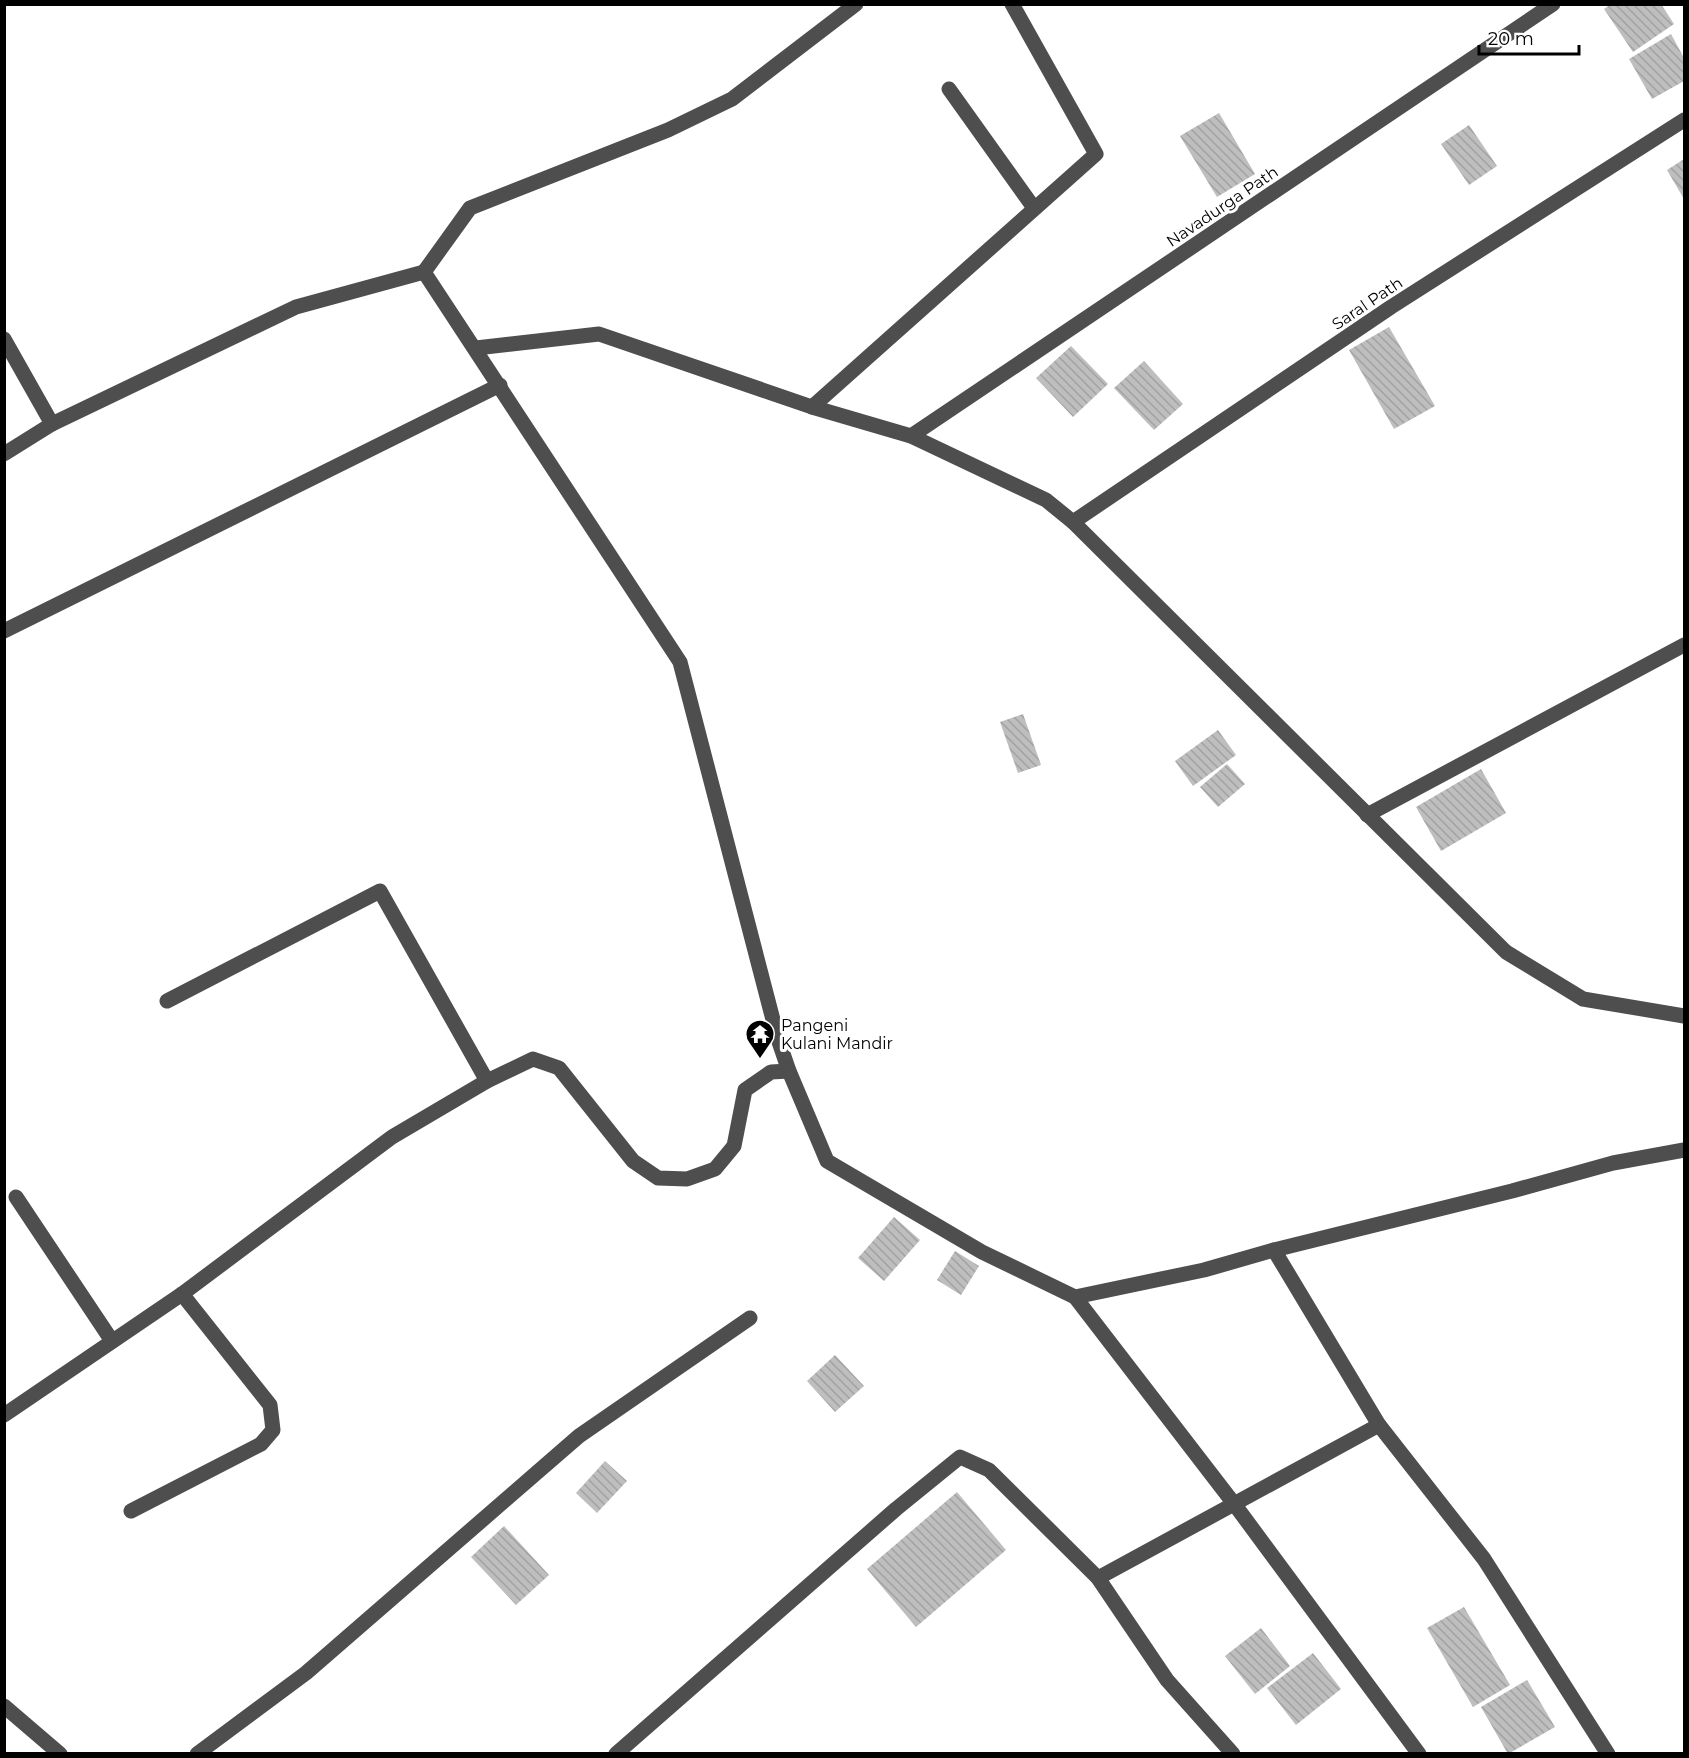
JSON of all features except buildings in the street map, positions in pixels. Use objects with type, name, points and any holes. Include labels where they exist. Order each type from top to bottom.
[{"type":"street","points":[[4,454],[52,424],[296,307],[424,272],[470,208],[668,130],[732,99],[856,4]]},
{"type":"street","points":[[812,407],[1096,154],[1012,4]]},
{"type":"street","name":"Navadurga Path","points":[[911,436],[1553,4]]},
{"type":"street","points":[[949,89],[1034,208]]},
{"type":"street","name":"Saral Path","points":[[1074,522],[1391,308],[1684,120]]},
{"type":"street","points":[[424,272],[680,662],[778,1039],[827,1161],[982,1252],[1075,1297],[1235,1504],[1419,1754]]},
{"type":"street","points":[[476,348],[599,334],[812,407],[911,436],[1046,500],[1074,522],[1506,952],[1583,999],[1684,1016]]},
{"type":"street","points":[[4,339],[52,424]]},
{"type":"street","points":[[4,631],[500,386]]},
{"type":"street","points":[[1367,815],[1684,645]]},
{"type":"street","points":[[167,1001],[380,891],[488,1081]]},
{"type":"street","points":[[4,1415],[182,1294],[393,1137],[488,1081],[532,1059],[559,1068],[633,1161],[658,1178],[687,1179],[715,1169],[734,1146],[746,1090],[771,1072],[789,1071]]},
{"type":"street","points":[[1075,1297],[1204,1270],[1613,1163],[1684,1150]]},
{"type":"street","points":[[16,1197],[112,1341]]},
{"type":"street","points":[[1274,1250],[1378,1425],[1484,1559],[1608,1754]]},
{"type":"street","points":[[131,1512],[261,1444],[273,1430],[270,1405],[182,1294]]},
{"type":"street","points":[[197,1754],[306,1672],[579,1436],[750,1317]]},
{"type":"street","points":[[1098,1578],[1378,1425]]},
{"type":"street","points":[[616,1754],[896,1509],[960,1457],[989,1470],[1098,1578],[1167,1680],[1233,1754]]},
{"type":"street","points":[[4,1706],[60,1754]]},
{"type":"place","name":"Pangeni Kulani Mandir","points":[[760,1060]]}]
